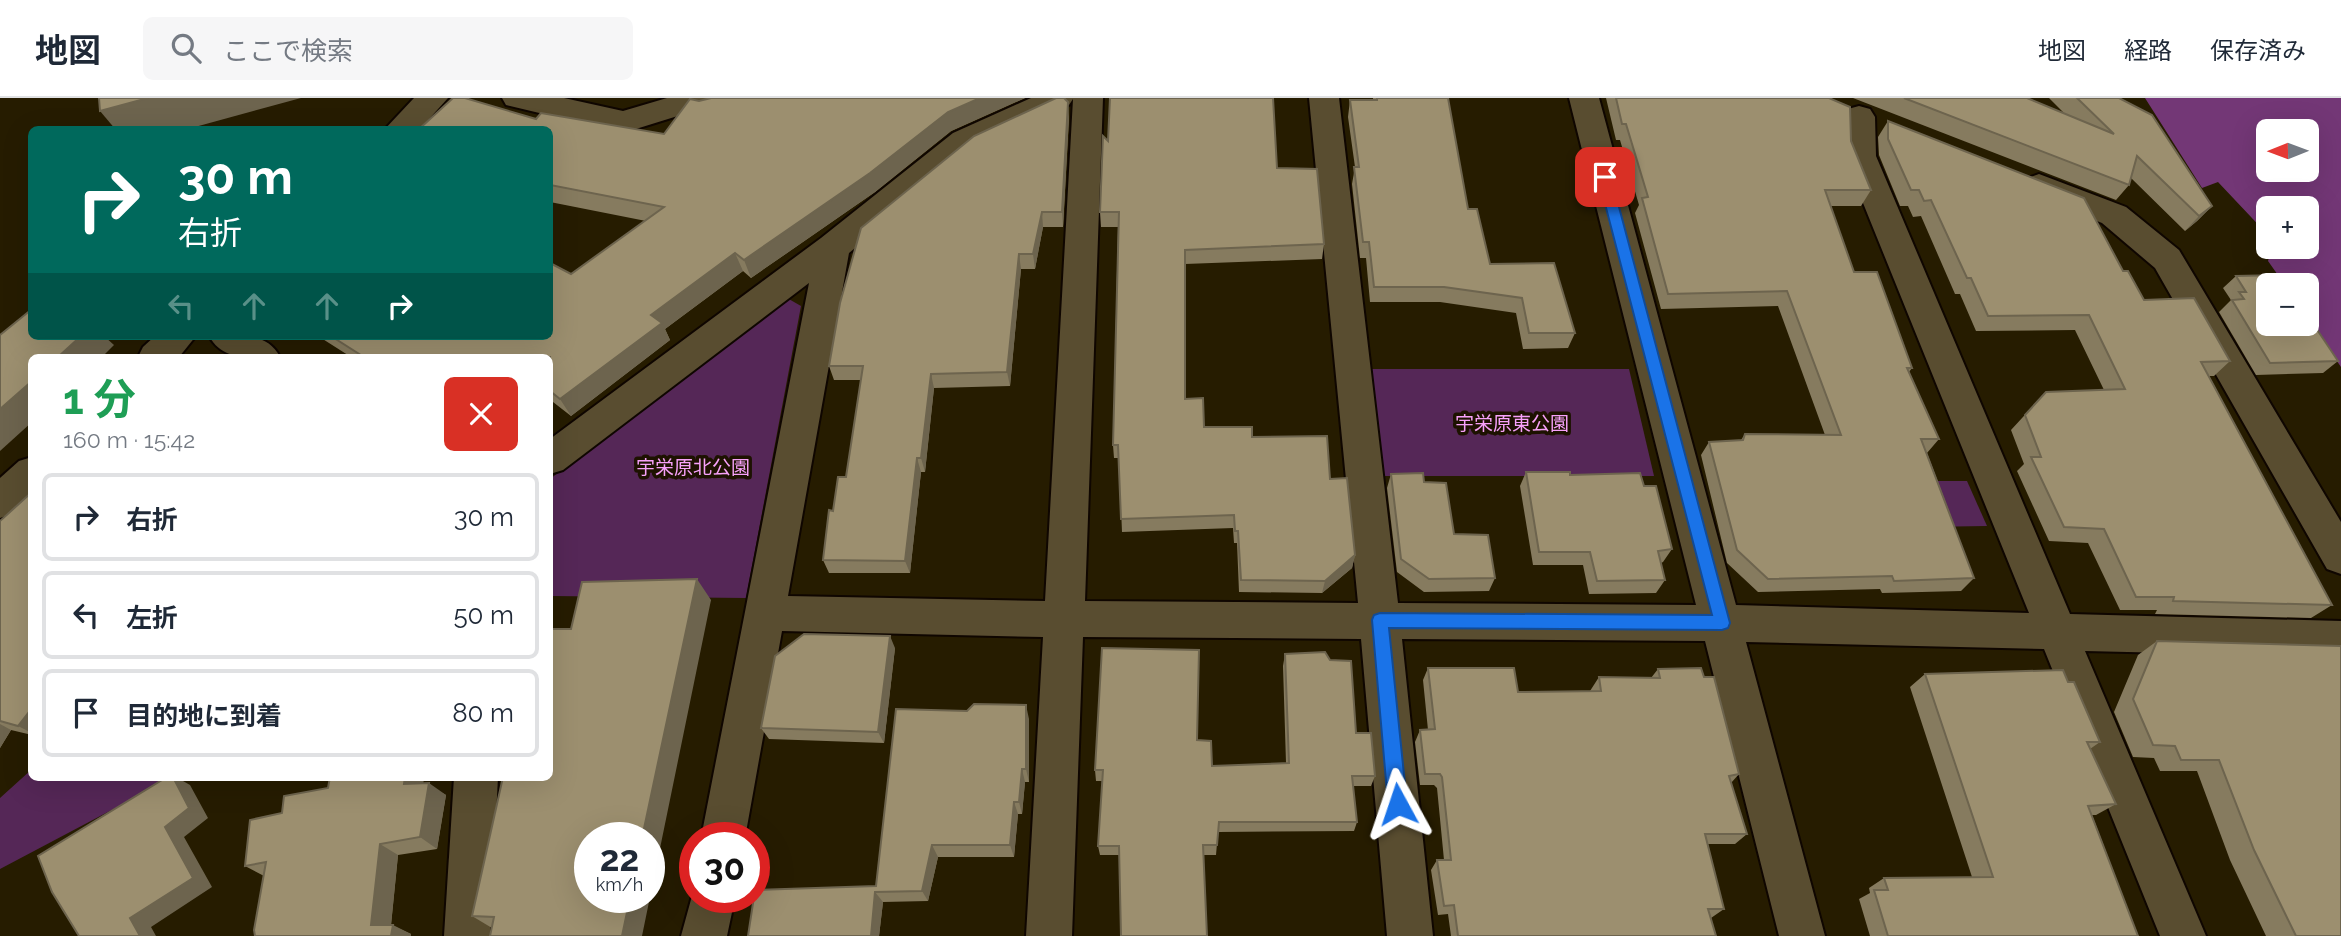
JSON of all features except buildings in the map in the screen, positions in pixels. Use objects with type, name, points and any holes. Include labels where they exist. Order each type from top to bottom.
[{"type":"street","points":[[403,126],[433,98]]},
{"type":"street","points":[[517,98],[624,122],[702,98]]},
{"type":"street","points":[[591,116],[619,98]]},
{"type":"street","points":[[553,457],[833,247],[964,141],[1058,98]]},
{"type":"street","points":[[1049,936],[1088,98]]},
{"type":"street","points":[[1324,98],[1380,620],[1410,936]]},
{"type":"street","points":[[1584,98],[1802,936]]},
{"type":"street","points":[[1896,130],[1848,112],[1860,156],[2183,936]]},
{"type":"street","points":[[2011,175],[2114,215],[2167,259],[2341,557]]},
{"type":"street","points":[[726,822],[833,247]]},
{"type":"street","points":[[159,354],[174,340]]},
{"type":"street","points":[[234,340],[257,354]]},
{"type":"street","points":[[0,502],[28,476]]},
{"type":"street","points":[[767,613],[1065,619],[1722,623],[2341,639]]},
{"type":"street","points":[[467,936],[476,781]]},
{"type":"street","points":[[704,936],[709,913]]},
{"type":"green space","name":"宇栄原北公園","points":[[787,298],[801,306],[746,598],[553,596],[553,477]]},
{"type":"green space","name":"宇栄原東公園","points":[[1370,369],[1629,369],[1654,476],[1384,476]]},
{"type":"green space","points":[[1844,481],[1967,481],[1987,526],[1858,528]]},
{"type":"green space","points":[[28,773],[28,781],[166,781],[0,869],[0,798]]},
{"type":"shaded area","points":[[2145,98],[2341,98],[2341,367],[2319,335],[2319,273],[2276,273],[2268,261],[2319,259],[2319,196],[2256,196],[2256,222],[2218,182],[2202,188]]},
{"type":"route","points":[[1398,804],[1380,620],[1722,623],[1605,177]]}]
